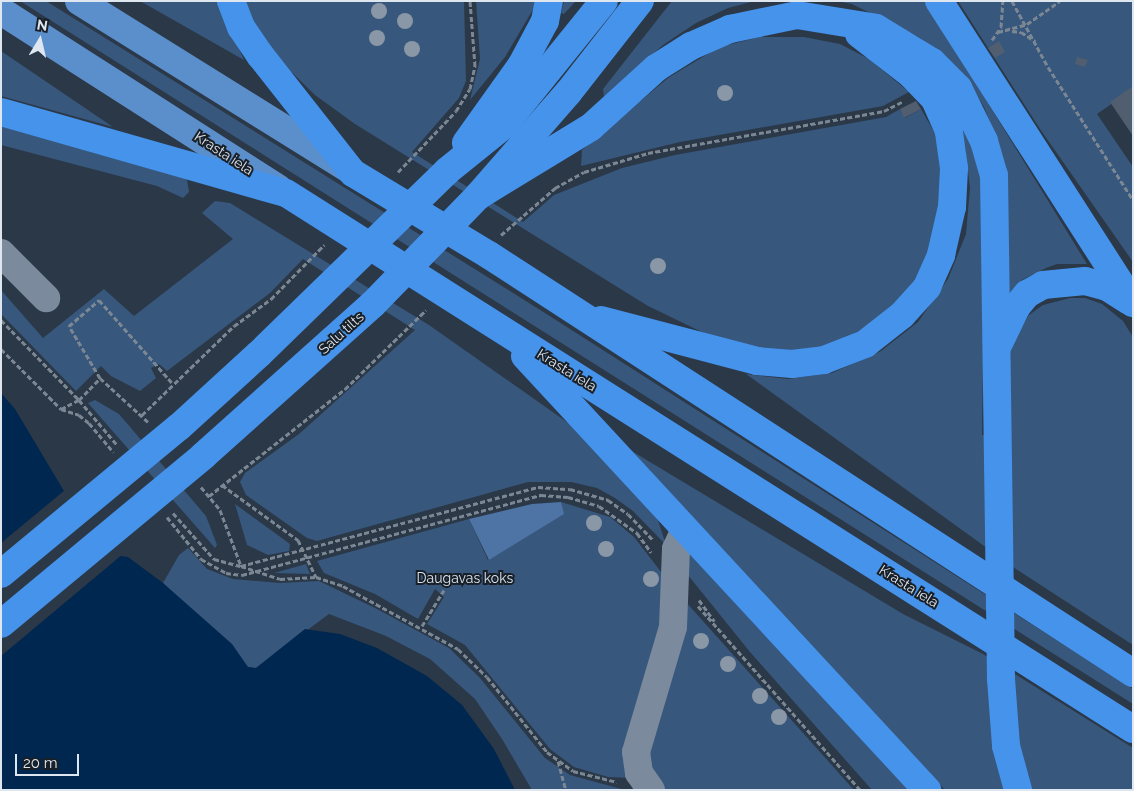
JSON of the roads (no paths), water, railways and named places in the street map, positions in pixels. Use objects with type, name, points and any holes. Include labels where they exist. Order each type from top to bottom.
[{"type":"highway","points":[[231,1],[241,27],[260,55],[353,172],[582,315],[1133,674]]},
{"type":"highway","points":[[447,171],[521,66],[545,21],[549,1]]},
{"type":"highway","points":[[1,574],[336,280],[447,171],[504,125],[604,1]]},
{"type":"highway","name":"Salu tilts","points":[[1,624],[203,456],[373,304],[478,196],[568,93],[640,1]]},
{"type":"highway","points":[[939,1],[1133,303]]},
{"type":"highway","points":[[478,196],[591,126],[656,68],[691,46],[730,29],[797,16],[876,28],[932,62],[958,88],[984,141],[994,174],[995,352],[1004,728],[1018,790]]},
{"type":"highway","points":[[582,315],[757,361],[792,364],[824,360],[865,344],[902,316],[927,286],[941,255],[952,207],[954,168],[949,131],[934,98],[912,75],[884,51],[839,21]]},
{"type":"highway","points":[[1,112],[286,193]]},
{"type":"highway","name":"Krasta iela","points":[[286,193],[1133,729]]},
{"type":"highway","points":[[995,352],[1017,306],[1027,294],[1043,285],[1085,280],[1107,287],[1133,303]]},
{"type":"highway","points":[[501,329],[927,790]]},
{"type":"main road","points":[[79,1],[353,172]]},
{"type":"main road","name":"Krasta iela","points":[[1,10],[286,193]]},
{"type":"street","points":[[1,253],[46,298]]},
{"type":"street","points":[[649,788],[639,773],[636,752],[673,627],[677,578],[676,549],[685,530]]},
{"type":"park label","name":"Daugavas koks","points":[[465,578]]}]
